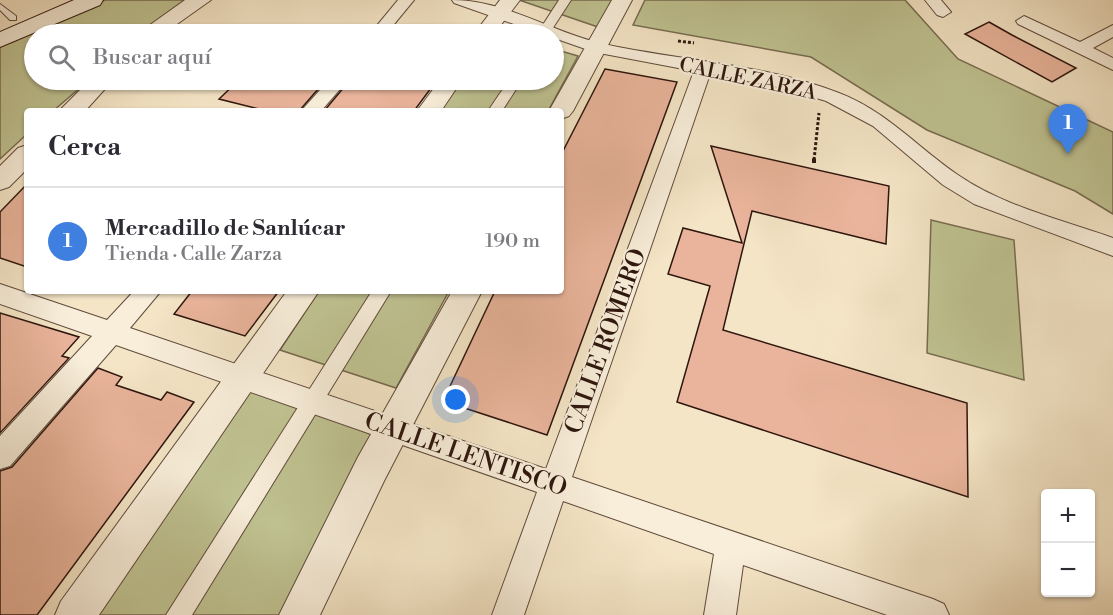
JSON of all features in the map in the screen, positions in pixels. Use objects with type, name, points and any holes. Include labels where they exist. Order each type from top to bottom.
[{"type":"main road","points":[[4,16],[57,0]]},
{"type":"main road","points":[[37,24],[92,0]]},
{"type":"main road","points":[[0,40],[24,30]]},
{"type":"street","points":[[163,24],[186,7],[201,0]]},
{"type":"street","points":[[386,24],[406,0]]},
{"type":"street","name":"CALLE ZARZA","points":[[460,0],[505,7],[532,24]]},
{"type":"street","points":[[550,24],[565,0]]},
{"type":"street","points":[[563,108],[594,47],[622,0]]},
{"type":"street","points":[[492,24],[505,7]]},
{"type":"street","points":[[1024,21],[1113,65]]},
{"type":"street","points":[[1081,48],[1113,30]]},
{"type":"street","name":"CALLE ZARZA","points":[[564,38],[594,47],[786,83],[833,97],[880,122],[950,180],[981,199],[1002,209],[1113,247]]},
{"type":"street","name":"CALLE ROMERO","points":[[508,615],[704,67]]},
{"type":"street","points":[[73,108],[92,90]]},
{"type":"street","points":[[313,108],[330,90]]},
{"type":"street","points":[[431,108],[444,90]]},
{"type":"street","points":[[497,108],[509,90]]},
{"type":"street","points":[[0,181],[24,157]]},
{"type":"street","name":"CALLE LENTISCO","points":[[0,294],[926,614]]},
{"type":"street","points":[[0,456],[146,294]]},
{"type":"street","points":[[75,615],[302,294]]},
{"type":"street","points":[[178,615],[380,294]]},
{"type":"street","points":[[299,615],[371,469],[465,294]]},
{"type":"street","points":[[720,615],[731,546]]},
{"type":"path","points":[[814,164],[819,111],[833,97]]},
{"type":"green space","points":[[105,0],[185,0],[153,24],[49,24]]},
{"type":"green space","points":[[519,0],[613,0],[598,27]]},
{"type":"green space","points":[[645,0],[905,0],[958,59],[1113,132],[1113,214],[1075,191],[927,130],[811,57],[633,25]]},
{"type":"green space","points":[[24,35],[24,90],[77,90],[56,108],[24,108],[24,137],[0,159],[0,45]]},
{"type":"green space","points":[[564,52],[578,56],[564,82]]},
{"type":"green space","points":[[454,90],[559,90],[550,108],[442,108]]},
{"type":"green space","points":[[931,220],[1014,240],[1024,380],[927,353]]},
{"type":"green space","points":[[317,294],[447,294],[396,388],[280,350]]},
{"type":"green space","points":[[244,378],[394,430],[302,615],[74,615]]},
{"type":"building","points":[[989,22],[1076,68],[1052,82],[965,34]]},
{"type":"building","points":[[605,69],[677,82],[547,435],[443,401],[494,294],[564,294],[564,149]]},
{"type":"building","points":[[228,90],[317,90],[302,108],[255,108],[219,99]]},
{"type":"building","points":[[342,90],[430,90],[416,108],[327,108]]},
{"type":"building","points":[[711,146],[889,186],[886,244],[752,211],[723,330],[967,403],[968,497],[677,402],[710,286],[668,274],[683,228],[742,243]]},
{"type":"building","points":[[24,187],[24,266],[0,258],[0,212]]},
{"type":"building","points":[[190,294],[277,294],[245,336],[174,314]]},
{"type":"building","points":[[0,313],[79,337],[62,356],[69,358],[0,433]]},
{"type":"building","points":[[98,368],[122,377],[116,385],[161,400],[167,392],[194,402],[37,615],[0,615],[0,471],[12,467]]},
{"type":"place","name":"Mercadillo de Sanlúcar","points":[[1068,154]]}]
